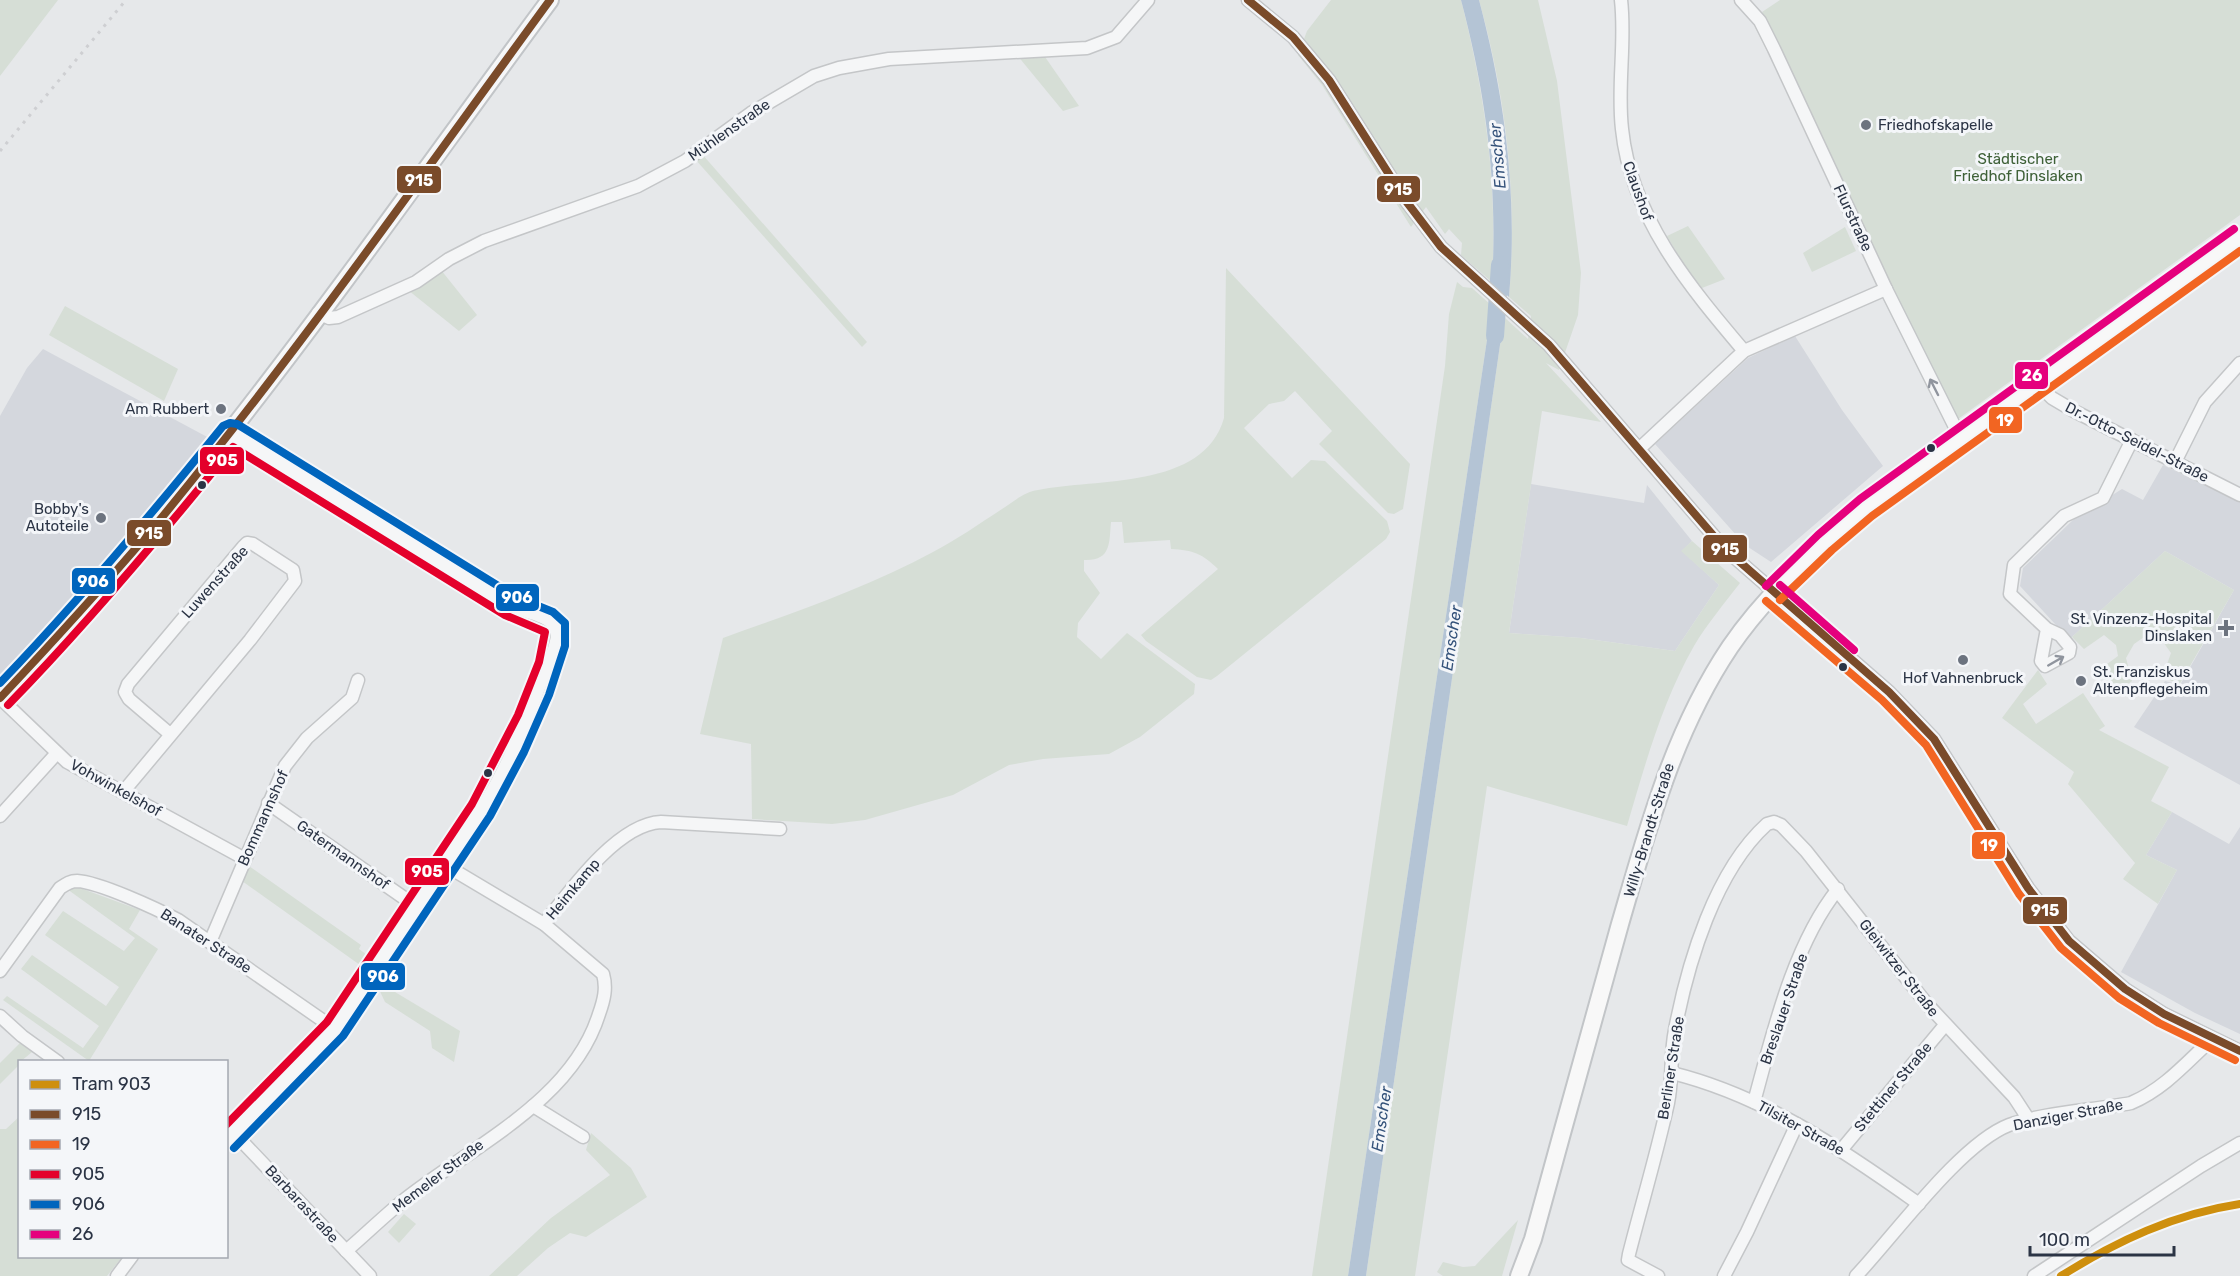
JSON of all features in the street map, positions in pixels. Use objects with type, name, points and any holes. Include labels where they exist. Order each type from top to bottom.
[{"type":"main road","points":[[0,698],[71,625],[144,541],[231,433],[550,0]]},
{"type":"main road","name":"Willy-Brandt-Straße","points":[[1520,1276],[1533,1239],[1658,793],[1698,701],[1730,648],[1773,593],[1825,542],[1960,439],[2142,312],[2240,238]]},
{"type":"main road","name":"Willy-Brandt-Straße","points":[[1527,1276],[1533,1239]]},
{"type":"street","name":"Mühlenstraße","points":[[318,313],[329,318],[338,317],[416,282],[449,259],[484,242],[638,186],[685,161],[751,113],[814,76],[839,68],[889,59],[1087,48],[1116,38],[1148,0]]},
{"type":"street","points":[[1248,0],[1276,21],[1312,58],[1329,80],[1424,226],[1468,273],[1549,345],[1725,549],[1889,692],[1934,739],[2028,888],[2069,941],[2125,990],[2212,1039],[2240,1050]]},
{"type":"street","name":"Claushof","points":[[1621,0],[1621,126],[1625,155],[1640,203],[1681,274],[1744,351]]},
{"type":"street","name":"Flurstraße","points":[[1741,0],[1760,21],[1774,49],[1886,289],[1960,439]]},
{"type":"street","points":[[1639,449],[1744,351],[1886,289]]},
{"type":"street","points":[[2175,462],[2205,402],[2240,363]]},
{"type":"street","name":"Dr.-Otto-Seidel-Straße","points":[[2037,384],[2052,398],[2240,495]]},
{"type":"street","points":[[230,1137],[335,1029],[499,782],[554,649],[557,634],[551,623],[511,606],[231,433]]},
{"type":"street","points":[[2047,629],[2010,594],[2014,565],[2064,516],[2103,498],[2132,440]]},
{"type":"street","name":"Luwenstraße","points":[[123,792],[250,640],[295,581],[293,570],[253,544],[247,543],[243,547],[128,684],[125,692],[129,699],[170,734]]},
{"type":"street","name":"Bommannshof","points":[[210,942],[268,803],[294,753],[352,698],[358,680]]},
{"type":"street","name":"Vohwinkelshof","points":[[0,698],[57,753],[245,859]]},
{"type":"street","points":[[0,816],[57,753]]},
{"type":"street","name":"Gatermannshof","points":[[268,803],[417,907]]},
{"type":"street","name":"Heimkamp","points":[[445,865],[544,924],[583,873],[604,853],[645,824],[661,822],[780,829]]},
{"type":"street","name":"Gleiwitzer Straße","points":[[1767,824],[1774,822],[1781,825],[1838,889],[1945,1026],[2014,1097],[2029,1120]]},
{"type":"street","name":"Berliner Straße","points":[[1658,1276],[1628,1260],[1668,1102],[1674,1031],[1698,943],[1737,858],[1767,824]]},
{"type":"street","name":"Banater Straße","points":[[0,971],[54,896],[68,883],[75,881],[158,910],[210,942],[335,1029]]},
{"type":"street","name":"Breslauer Straße","points":[[1754,1102],[1789,987],[1804,948],[1829,901],[1838,889]]},
{"type":"street","name":"Memeler Straße","points":[[346,1251],[404,1200],[533,1106],[575,1065],[597,1022],[605,993],[603,974],[544,924]]},
{"type":"street","points":[[0,1016],[22,1036],[55,1060]]},
{"type":"street","name":"Stettiner Straße","points":[[1842,1149],[1945,1026]]},
{"type":"street","name":"Danziger Straße","points":[[1856,1276],[1919,1204],[1975,1146],[2009,1125],[2131,1103],[2146,1097],[2160,1088],[2212,1039]]},
{"type":"street","name":"Tilsiter Straße","points":[[1672,1073],[1754,1102],[1797,1124],[1842,1149],[1919,1204]]},
{"type":"street","points":[[533,1106],[583,1137]]},
{"type":"street","points":[[1724,1276],[1747,1233],[1797,1124]]},
{"type":"street","name":"Barbarastraße","points":[[230,1137],[370,1276]]},
{"type":"street","points":[[2034,1276],[2200,1166],[2240,1143]]},
{"type":"street","points":[[117,1276],[131,1258]]},
{"type":"shaded area","points":[[1795,336],[1842,410],[1883,466],[1771,562],[1745,545],[1655,444],[1748,358]]},
{"type":"shaded area","points":[[43,349],[211,439],[149,521],[94,585],[0,684],[0,416],[27,368]]},
{"type":"shaded area","name":"St. Vinzenz-Hospital Dinslaken","points":[[2163,465],[2240,502],[2240,785],[2134,727],[2165,681],[2180,685],[2234,590],[2165,551],[2072,637],[2067,637],[2020,586],[2023,568],[2074,519],[2122,489],[2143,500]]},
{"type":"shaded area","points":[[1531,484],[1644,503],[1647,485],[1692,541],[1682,551],[1719,585],[1675,651],[1581,638],[1509,633]]},
{"type":"shaded area","points":[[2172,812],[2229,844],[2240,827],[2240,1034],[2195,1013],[2121,972],[2177,870],[2146,855]]},
{"type":"green space","points":[[0,0],[58,0],[0,76]]},
{"type":"green space","points":[[1331,0],[1461,0],[1477,70],[1488,140],[1493,210],[1492,282],[1461,255],[1462,243],[1449,229],[1445,234],[1426,207],[1411,227],[1322,85],[1298,55],[1307,31]]},
{"type":"green space","points":[[1479,0],[1538,0],[1557,81],[1581,273],[1578,315],[1559,370],[1546,363],[1601,422],[1542,411],[1509,633],[1581,638],[1675,651],[1719,585],[1681,551],[1692,541],[1740,583],[1704,630],[1683,667],[1663,711],[1627,826],[1487,786],[1415,1276],[1366,1276],[1504,317],[1528,339],[1531,316],[1509,297],[1512,222],[1508,147],[1496,73]]},
{"type":"green space","name":"Städtischer Friedhof Dinslaken","points":[[1780,0],[2240,0],[2240,215],[1954,422],[1762,12]]},
{"type":"green space","points":[[1043,54],[1079,106],[1063,111],[1017,55]]},
{"type":"green space","points":[[702,154],[867,342],[862,347],[695,159]]},
{"type":"green space","points":[[1688,226],[1725,279],[1702,288],[1687,270],[1667,236]]},
{"type":"green space","points":[[1845,227],[1856,251],[1812,272],[1803,253]]},
{"type":"green space","points":[[1226,268],[1410,464],[1403,509],[1394,514],[1388,513],[1319,444],[1332,431],[1295,391],[1284,401],[1269,404],[1244,428],[1292,478],[1311,460],[1325,461],[1387,521],[1390,532],[1386,539],[1211,680],[1197,677],[1146,641],[1141,635],[1218,569],[1197,554],[1186,550],[1171,549],[1170,540],[1124,543],[1122,522],[1111,522],[1109,543],[1104,554],[1084,560],[1084,571],[1100,593],[1078,623],[1077,637],[1101,659],[1127,633],[1195,684],[1194,694],[1140,737],[1109,754],[1043,759],[1009,765],[953,795],[865,820],[832,824],[752,819],[751,744],[700,734],[723,638],[829,599],[908,565],[950,542],[1028,493],[1062,486],[1145,476],[1172,469],[1195,458],[1213,441],[1224,418]]},
{"type":"green space","points":[[441,270],[477,315],[459,331],[408,290]]},
{"type":"green space","points":[[1457,282],[1463,287],[1472,288],[1492,306],[1348,1276],[1312,1276],[1445,366],[1449,314]]},
{"type":"green space","points":[[65,306],[178,369],[164,401],[49,335]]},
{"type":"green space","points":[[2165,551],[2234,590],[2179,685],[2170,680],[2165,670],[2171,653],[2161,639],[2147,635],[2134,644],[2126,658],[2132,681],[2115,694],[2103,677],[2099,679],[2095,673],[2118,656],[2116,645],[2104,635],[2084,649],[2072,637]]},
{"type":"green space","points":[[2038,670],[2047,684],[2023,704],[2036,724],[2083,693],[2105,726],[2099,730],[2169,767],[2151,801],[2172,812],[2146,855],[2177,870],[2158,904],[2123,879],[2135,863],[2068,784],[2074,772],[2002,718]]},
{"type":"green space","points":[[249,866],[361,945],[359,949],[374,960],[367,970],[242,881]]},
{"type":"green space","points":[[80,888],[140,910],[129,929],[158,949],[90,1060],[3,1000],[7,996],[83,1048],[99,1026],[21,969],[32,955],[106,1006],[119,987],[45,935],[63,911],[124,951],[135,938],[67,889]]},
{"type":"green space","points":[[385,973],[395,992],[460,1031],[454,1062],[432,1048],[430,1031],[385,1002],[377,985]]},
{"type":"green space","points":[[20,1043],[32,1052],[22,1060],[18,1060],[18,1066],[0,1084],[0,1063]]},
{"type":"green space","points":[[18,1118],[18,1258],[121,1258],[107,1276],[0,1276],[0,1129],[6,1129]]},
{"type":"green space","points":[[591,1133],[631,1168],[647,1197],[586,1237],[570,1233],[548,1248],[517,1276],[489,1276],[551,1218],[610,1175],[586,1150]]},
{"type":"green space","points":[[404,1214],[416,1224],[399,1243],[388,1232]]},
{"type":"green space","points":[[1518,1220],[1502,1276],[1443,1276],[1437,1272],[1443,1262],[1463,1267],[1475,1266]]},
{"type":"water","points":[[1461,0],[1479,0],[1502,110],[1512,222],[1509,297],[1492,282],[1493,210],[1488,140],[1477,70]]},
{"type":"water","points":[[1492,306],[1504,317],[1366,1276],[1348,1276]]},
{"type":"waterway","name":"Emscher","points":[[1495,336],[1500,265]]},
{"type":"railway","points":[[0,151],[126,0]]},
{"type":"tram line","name":"903","points":[[2061,1276],[2103,1251],[2169,1222],[2240,1204]]},
{"type":"transit line","name":"915","points":[[0,698],[113,575],[202,468],[354,270],[550,0]]},
{"type":"transit line","name":"915","points":[[1248,0],[1293,37],[1329,80],[1406,201],[1441,247],[1549,345],[1725,549],[1889,692],[1934,739],[2028,888],[2069,941],[2125,989],[2164,1014],[2240,1051]]},
{"type":"transit line","name":"26","points":[[1766,586],[1818,535],[1860,499],[2234,229]]},
{"type":"transit line","name":"19","points":[[1780,600],[1832,550],[1872,516],[2240,251]]},
{"type":"transit line","name":"906","points":[[0,683],[114,557],[223,426],[230,423],[237,424],[516,597],[553,612],[565,623],[565,646],[549,695],[524,752],[490,816],[343,1036],[234,1148]]},
{"type":"transit line","name":"905","points":[[8,705],[124,579],[233,447],[505,615],[545,632],[539,662],[518,715],[472,804],[327,1022],[228,1123]]},
{"type":"transit line","name":"26","points":[[1780,585],[1854,650]]},
{"type":"transit line","name":"19","points":[[1766,601],[1882,700],[1926,745],[2019,894],[2061,948],[2119,998],[2159,1023],[2235,1060]]},
{"type":"place","name":"Friedhofskapelle","points":[[1866,125]]},
{"type":"place","name":"Am Rubbert","points":[[221,409]]},
{"type":"place","name":"Bobby's Autoteile","points":[[101,518]]},
{"type":"place","name":"St. Vinzenz-Hospital Dinslaken","points":[[2226,628]]},
{"type":"place","name":"Hof Vahnenbruck","points":[[1963,660]]},
{"type":"place","name":"St. Franziskus Altenpflegeheim","points":[[2081,681]]}]
